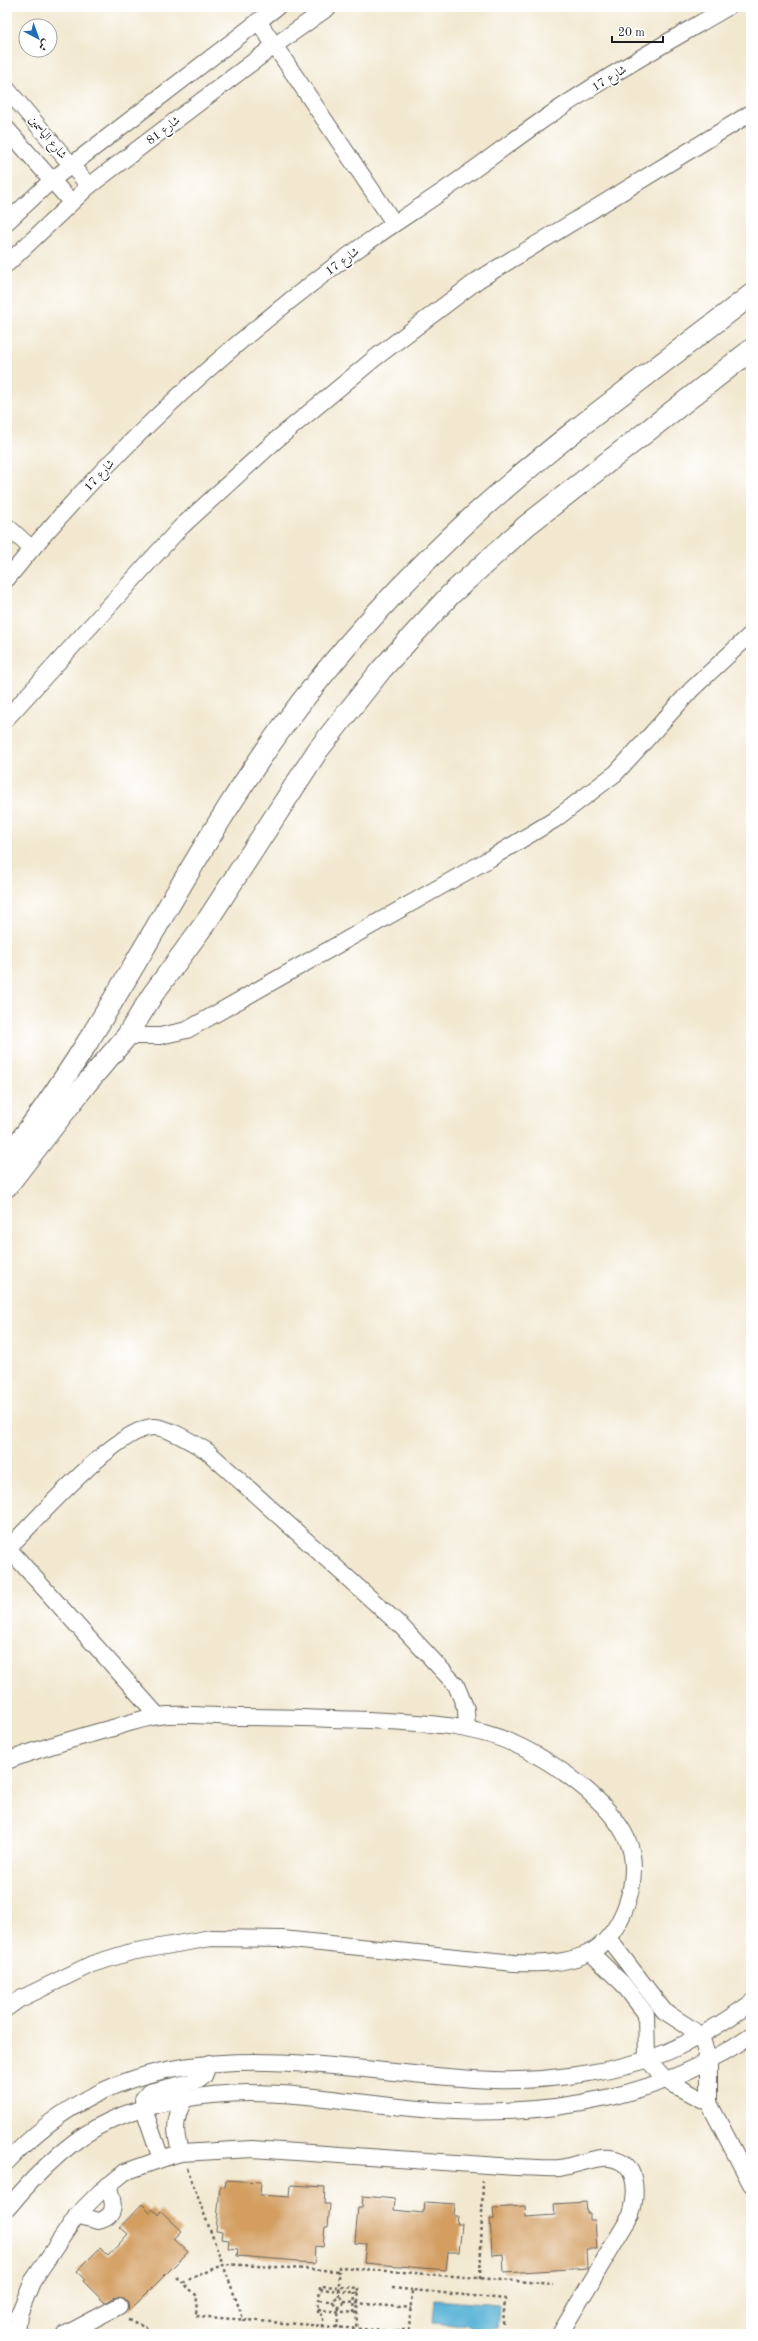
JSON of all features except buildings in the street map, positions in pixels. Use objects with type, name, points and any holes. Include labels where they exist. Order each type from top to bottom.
[{"type":"main road","points":[[7,1158],[40,1115],[115,999],[219,821],[250,774],[286,722],[353,639],[424,564],[480,511],[539,461],[751,295]]},
{"type":"main road","points":[[7,1186],[86,1084],[127,1036],[153,994],[217,906],[318,750],[367,687],[415,632],[488,560],[526,526],[751,350]]},
{"type":"street","points":[[7,222],[52,180],[277,7]]},
{"type":"street","name":"شارع 81","points":[[7,264],[71,202],[90,186],[274,46],[329,7]]},
{"type":"street","name":"شارع 17","points":[[7,579],[32,548],[128,445],[200,376],[282,306],[394,223],[466,176],[535,125],[728,7]]},
{"type":"street","points":[[258,22],[394,223]]},
{"type":"street","name":"شارع الياسمين","points":[[7,89],[90,186]]},
{"type":"street","points":[[7,718],[180,528],[275,441],[375,358],[478,280],[751,112]]},
{"type":"street","name":"شارع الياسمين","points":[[7,129],[71,202]]},
{"type":"street","points":[[7,526],[32,548]]},
{"type":"street","points":[[127,1036],[160,1036],[187,1030],[510,847],[554,820],[616,773],[692,689],[751,634]]},
{"type":"street","points":[[158,1716],[8,1548],[107,1451],[130,1434],[155,1427],[182,1437],[207,1451],[402,1627],[456,1685],[466,1709],[467,1728]]},
{"type":"street","points":[[7,1761],[42,1748],[158,1716],[287,1717],[419,1723],[467,1728],[521,1747],[562,1770],[580,1785],[616,1821],[628,1839],[633,1859],[633,1875],[629,1898],[608,1938],[590,1952],[569,1961],[548,1964],[514,1963],[282,1939],[211,1938],[131,1952],[92,1964],[18,2000],[7,2008]]},
{"type":"street","points":[[608,1938],[664,2011],[701,2035],[709,2063],[709,2103],[751,2184]]},
{"type":"street","points":[[590,1952],[623,1984],[646,2014],[647,2059],[667,2081],[709,2103]]},
{"type":"street","points":[[7,2162],[42,2127],[99,2091],[135,2077],[155,2072],[209,2063],[276,2062],[494,2080],[523,2080],[593,2072],[647,2059],[676,2049],[751,2003]]},
{"type":"street","points":[[7,2209],[25,2187],[66,2149],[109,2121],[149,2108],[184,2100],[250,2093],[452,2111],[504,2111],[565,2106],[629,2092],[667,2081],[709,2063],[751,2035]]},
{"type":"street","points":[[170,2156],[149,2108],[143,2099],[145,2095],[199,2080],[204,2076],[209,2063]]},
{"type":"street","points":[[170,2156],[176,2140],[175,2126],[178,2112],[184,2100]]},
{"type":"street","points":[[17,2334],[19,2314],[32,2282],[77,2215],[108,2185],[125,2172],[170,2156],[252,2149],[483,2165],[559,2168],[609,2158],[620,2161],[630,2170],[636,2186],[635,2202],[631,2215],[560,2334]]},
{"type":"street","points":[[77,2215],[98,2221],[109,2215],[114,2208],[114,2204],[108,2185]]},
{"type":"street","points":[[66,2334],[119,2306]]},
{"type":"path","points":[[170,2156],[224,2264],[244,2321]]},
{"type":"path","points":[[480,2279],[483,2165]]},
{"type":"path","points":[[183,2282],[224,2264],[340,2271]]},
{"type":"path","points":[[411,2308],[344,2302],[340,2297],[340,2266],[553,2284]]},
{"type":"path","points":[[177,2276],[197,2296],[196,2316],[398,2333],[399,2329],[409,2329],[412,2290]]},
{"type":"path","points":[[323,2327],[323,2315],[318,2314],[320,2286],[359,2288],[356,2313]]},
{"type":"path","points":[[392,2288],[505,2299],[503,2324]]},
{"type":"path","points":[[320,2289],[359,2293]]},
{"type":"path","points":[[355,2292],[354,2303],[356,2313],[356,2329]]},
{"type":"path","points":[[334,2302],[335,2298],[340,2297]]},
{"type":"path","points":[[320,2300],[334,2302],[339,2307]]},
{"type":"path","points":[[337,2328],[339,2307],[344,2302]]},
{"type":"path","points":[[318,2310],[356,2313]]},
{"type":"path","points":[[363,2334],[364,2330]]},
{"type":"water","points":[[434,2300],[499,2305],[497,2328],[491,2328],[488,2334],[473,2334],[470,2326],[432,2323]]}]
